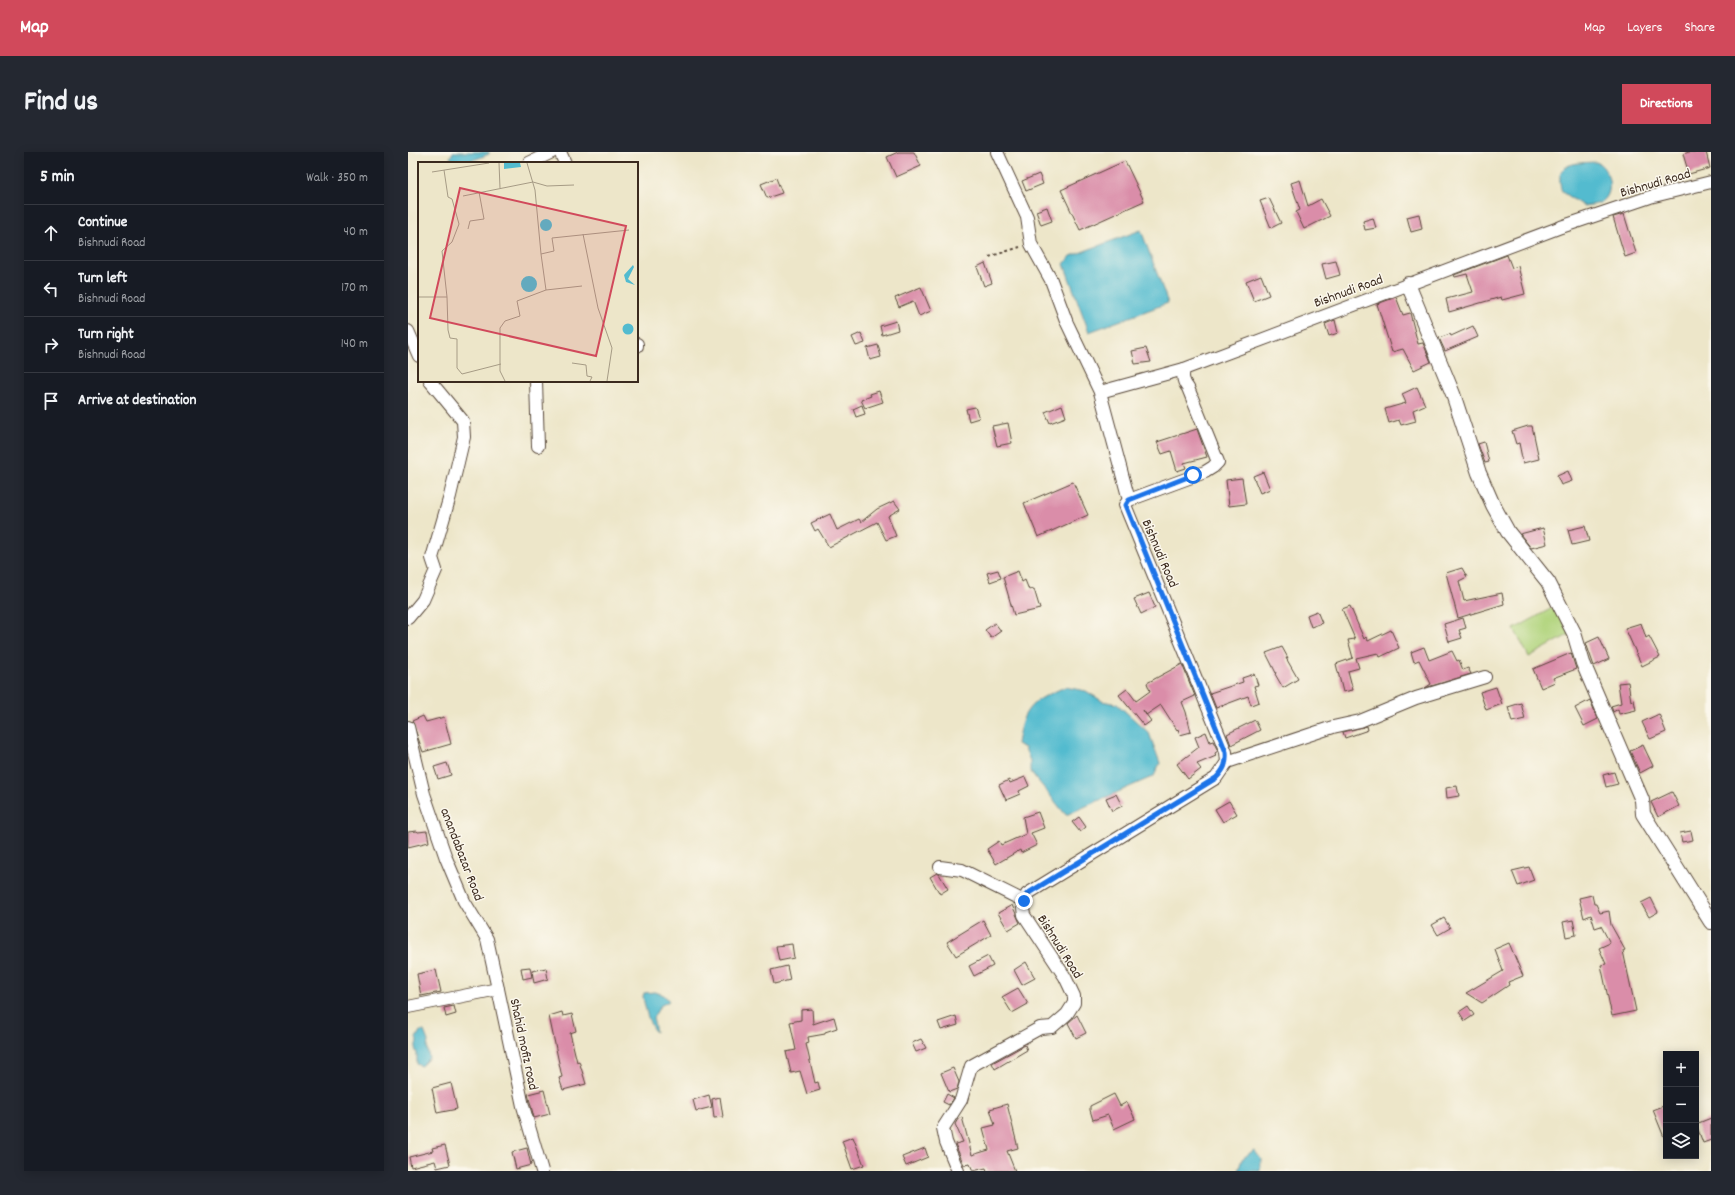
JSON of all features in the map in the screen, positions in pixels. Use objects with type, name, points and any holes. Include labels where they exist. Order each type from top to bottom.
[{"type":"street","points":[[531,162],[552,152]]},
{"type":"street","points":[[560,152],[565,162]]},
{"type":"street","points":[[997,152],[1027,217],[1030,244]]},
{"type":"street","name":"Bishnudi Road","points":[[1100,392],[1184,369],[1561,227],[1642,200],[1711,182]]},
{"type":"street","name":"Bishnudi Road","points":[[1030,244],[1051,280],[1067,323],[1100,392],[1129,500],[1126,505],[1128,513],[1181,638],[1226,752],[1227,762]]},
{"type":"street","points":[[1408,284],[1453,394],[1479,473],[1494,505],[1508,532],[1548,582],[1574,633],[1583,663],[1642,800],[1643,814],[1711,922]]},
{"type":"street","points":[[408,331],[418,354]]},
{"type":"street","points":[[1129,500],[1205,472],[1218,462],[1188,388],[1184,383],[1182,375],[1184,369]]},
{"type":"street","points":[[408,618],[423,600],[436,570],[432,558],[450,496],[464,437],[463,421],[431,382]]},
{"type":"street","points":[[536,382],[538,446]]},
{"type":"street","points":[[940,867],[962,870],[1024,901],[1027,894],[1033,890],[1216,778],[1227,762],[1333,727],[1360,721],[1416,698],[1485,677]]},
{"type":"street","name":"anandabazar Road","points":[[408,727],[424,794],[464,902],[487,939],[498,989]]},
{"type":"street","name":"Bishnudi Road","points":[[958,1171],[946,1142],[943,1128],[961,1100],[971,1066],[1040,1028],[1052,1027],[1067,1014],[1074,1003],[1074,996],[1065,977],[1024,914],[1024,901]]},
{"type":"street","name":"Shahid mofiz road","points":[[408,1007],[498,989],[523,1106],[542,1171]]},
{"type":"path","points":[[990,257],[1030,244]]},
{"type":"green space","points":[[1554,607],[1570,634],[1529,657],[1514,629]]},
{"type":"water","points":[[453,152],[489,152],[489,154],[465,162],[450,158]]},
{"type":"water","points":[[1596,162],[1604,168],[1607,173],[1609,179],[1609,190],[1607,196],[1602,202],[1583,206],[1562,192],[1560,175],[1567,166]]},
{"type":"water","points":[[1141,230],[1168,303],[1089,332],[1064,264],[1071,256]]},
{"type":"water","points":[[1065,687],[1086,691],[1102,701],[1117,704],[1149,733],[1160,763],[1154,776],[1066,815],[1030,771],[1030,761],[1025,748],[1017,744],[1022,721],[1030,707],[1044,697]]},
{"type":"water","points":[[655,992],[664,995],[669,1001],[660,1006],[653,1018],[656,1032],[646,1010],[643,996],[644,993]]},
{"type":"water","points":[[420,1031],[424,1031],[428,1041],[427,1048],[429,1058],[421,1066],[417,1064],[417,1053],[415,1049],[417,1041],[416,1038]]},
{"type":"water","points":[[1254,1150],[1261,1159],[1260,1171],[1238,1171],[1242,1159]]},
{"type":"building","points":[[898,152],[914,152],[921,166],[896,177],[887,157]]},
{"type":"building","points":[[1689,152],[1706,152],[1710,168],[1689,174],[1683,154]]},
{"type":"building","points":[[1125,161],[1144,201],[1080,230],[1061,190]]},
{"type":"building","points":[[1039,174],[1043,184],[1026,191],[1022,181]]},
{"type":"building","points":[[776,178],[782,193],[767,198],[761,184]]},
{"type":"building","points":[[1300,180],[1308,206],[1321,199],[1330,216],[1304,229],[1296,212],[1300,210],[1291,183]]},
{"type":"building","points":[[1269,198],[1281,223],[1271,228],[1260,201]]},
{"type":"building","points":[[1047,207],[1052,221],[1041,225],[1036,211]]},
{"type":"building","points":[[1419,214],[1422,229],[1411,232],[1407,217]]},
{"type":"building","points":[[1624,214],[1636,253],[1625,257],[1613,217]]},
{"type":"building","points":[[1373,218],[1376,228],[1365,230],[1363,221]]},
{"type":"building","points":[[1507,255],[1512,268],[1518,266],[1525,294],[1502,300],[1501,297],[1449,312],[1446,299],[1473,292],[1467,274],[1455,277],[1454,275]]},
{"type":"building","points":[[1336,261],[1340,275],[1326,279],[1322,264]]},
{"type":"building","points":[[985,263],[992,283],[984,286],[977,267]]},
{"type":"building","points":[[1261,275],[1269,295],[1254,301],[1246,281]]},
{"type":"building","points":[[921,287],[931,311],[919,316],[913,301],[899,307],[895,298]]},
{"type":"building","points":[[1396,297],[1403,315],[1410,313],[1418,344],[1423,343],[1431,362],[1414,370],[1403,349],[1392,352],[1377,304]]},
{"type":"building","points":[[1335,320],[1338,333],[1329,336],[1325,324]]},
{"type":"building","points":[[896,321],[898,330],[882,335],[880,326]]},
{"type":"building","points":[[1473,326],[1478,337],[1445,351],[1439,338],[1450,334],[1451,336]]},
{"type":"building","points":[[861,333],[865,343],[856,346],[852,337]]},
{"type":"building","points":[[878,345],[881,357],[870,360],[867,348]]},
{"type":"building","points":[[1146,348],[1151,362],[1135,364],[1132,351]]},
{"type":"building","points":[[1417,387],[1425,405],[1413,410],[1416,421],[1401,425],[1399,420],[1389,423],[1385,409],[1406,403],[1402,394]]},
{"type":"building","points":[[879,391],[883,402],[865,408],[861,400],[871,396],[870,394]]},
{"type":"building","points":[[862,405],[865,414],[856,417],[853,409]]},
{"type":"building","points":[[1062,405],[1066,417],[1050,423],[1045,412]]},
{"type":"building","points":[[975,407],[979,418],[969,421],[966,409]]},
{"type":"building","points":[[1008,423],[1012,443],[997,446],[992,426]]},
{"type":"building","points":[[1532,426],[1539,459],[1523,463],[1519,443],[1516,444],[1512,431]]},
{"type":"building","points":[[1197,429],[1207,457],[1184,463],[1186,468],[1177,471],[1171,451],[1162,454],[1157,442]]},
{"type":"building","points":[[1484,442],[1489,462],[1485,463],[1478,444]]},
{"type":"building","points":[[1568,471],[1572,481],[1561,485],[1557,476]]},
{"type":"building","points":[[1263,472],[1270,489],[1260,493],[1253,476]]},
{"type":"building","points":[[1242,478],[1246,504],[1229,506],[1226,480]]},
{"type":"building","points":[[1073,482],[1088,515],[1038,537],[1024,503]]},
{"type":"building","points":[[894,501],[900,509],[888,516],[896,536],[886,540],[877,522],[829,547],[818,529],[815,531],[811,523],[830,514],[837,530],[859,519],[861,522],[877,509]]},
{"type":"building","points":[[1585,526],[1589,541],[1572,545],[1568,530]]},
{"type":"building","points":[[1543,528],[1547,544],[1531,548],[1520,534]]},
{"type":"building","points":[[1462,568],[1467,577],[1459,581],[1464,601],[1502,593],[1504,604],[1458,618],[1446,573]]},
{"type":"building","points":[[998,570],[1001,578],[990,582],[987,573]]},
{"type":"building","points":[[1018,571],[1022,582],[1025,580],[1029,590],[1034,589],[1040,609],[1014,615],[1003,577]]},
{"type":"building","points":[[1149,593],[1155,607],[1141,614],[1134,599]]},
{"type":"building","points":[[1350,606],[1364,639],[1366,637],[1368,641],[1391,630],[1399,648],[1380,657],[1378,653],[1356,658],[1359,668],[1348,671],[1353,690],[1343,692],[1336,664],[1353,658],[1348,640],[1355,639],[1342,609]]},
{"type":"building","points":[[1317,611],[1322,623],[1311,627],[1307,615]]},
{"type":"building","points":[[1463,618],[1466,628],[1459,630],[1462,638],[1449,642],[1444,624]]},
{"type":"building","points":[[995,623],[1001,631],[991,638],[985,630]]},
{"type":"building","points":[[1641,623],[1646,638],[1649,636],[1660,657],[1642,666],[1625,628]]},
{"type":"building","points":[[1599,637],[1609,659],[1594,666],[1586,643]]},
{"type":"building","points":[[1282,647],[1288,658],[1286,658],[1298,679],[1283,688],[1266,653]]},
{"type":"building","points":[[1424,647],[1429,660],[1452,651],[1457,661],[1459,660],[1463,670],[1468,668],[1471,674],[1425,688],[1431,684],[1419,660],[1414,662],[1411,652]]},
{"type":"building","points":[[1571,653],[1576,669],[1553,678],[1555,682],[1541,688],[1533,669]]},
{"type":"building","points":[[1182,664],[1195,696],[1182,702],[1191,732],[1180,735],[1178,729],[1177,730],[1161,705],[1146,715],[1151,721],[1144,726],[1119,695],[1127,689],[1136,701],[1150,691],[1147,683]]},
{"type":"building","points":[[1254,674],[1258,685],[1254,686],[1259,702],[1251,705],[1248,696],[1216,708],[1210,693],[1243,682],[1242,678]]},
{"type":"building","points":[[1628,682],[1631,701],[1634,700],[1636,710],[1619,714],[1618,709],[1613,712],[1611,706],[1621,703],[1618,683]]},
{"type":"building","points":[[1496,687],[1502,704],[1486,710],[1480,692]]},
{"type":"building","points":[[1590,700],[1598,719],[1584,726],[1575,708]]},
{"type":"building","points":[[1521,703],[1525,719],[1512,722],[1508,707]]},
{"type":"building","points":[[1659,714],[1666,732],[1650,739],[1642,722]]},
{"type":"building","points":[[423,716],[426,722],[444,717],[451,744],[423,752],[412,721]]},
{"type":"building","points":[[1255,720],[1260,730],[1231,745],[1227,734]]},
{"type":"building","points":[[1367,726],[1368,730],[1345,738],[1343,732]]},
{"type":"building","points":[[1206,732],[1210,742],[1213,741],[1218,751],[1215,753],[1216,756],[1197,764],[1201,769],[1188,779],[1177,764],[1199,747],[1195,737]]},
{"type":"building","points":[[1643,745],[1653,766],[1640,773],[1630,751]]},
{"type":"building","points":[[447,763],[451,775],[438,779],[434,767]]},
{"type":"building","points":[[1614,772],[1618,784],[1606,787],[1603,775]]},
{"type":"building","points":[[1025,777],[1029,786],[1019,791],[1020,794],[1006,800],[999,785],[1009,780],[1010,783]]},
{"type":"building","points":[[1457,786],[1459,796],[1447,798],[1446,788]]},
{"type":"building","points":[[1672,792],[1679,806],[1658,817],[1651,802]]},
{"type":"building","points":[[1116,794],[1122,806],[1112,811],[1106,798]]},
{"type":"building","points":[[1229,801],[1237,814],[1223,822],[1215,809]]},
{"type":"building","points":[[1038,812],[1044,828],[1031,833],[1037,845],[1021,853],[1020,850],[996,864],[987,849],[999,841],[1001,845],[1026,834],[1023,817]]},
{"type":"building","points":[[1079,817],[1086,827],[1080,832],[1072,822]]},
{"type":"building","points":[[427,831],[429,842],[408,847],[408,832]]},
{"type":"building","points":[[1691,831],[1693,840],[1682,842],[1680,833]]},
{"type":"building","points":[[1529,867],[1534,880],[1518,886],[1512,871]]},
{"type":"building","points":[[937,873],[948,889],[940,894],[930,877]]},
{"type":"building","points":[[1592,895],[1594,904],[1596,904],[1600,913],[1609,911],[1611,925],[1625,950],[1623,951],[1636,1011],[1612,1016],[1601,965],[1606,964],[1599,948],[1610,943],[1601,926],[1595,928],[1591,915],[1584,918],[1579,898]]},
{"type":"building","points":[[1651,898],[1658,912],[1649,917],[1641,903]]},
{"type":"building","points":[[1012,905],[1020,923],[1008,930],[998,913]]},
{"type":"building","points":[[1444,918],[1450,928],[1438,935],[1432,925]]},
{"type":"building","points":[[983,920],[991,935],[956,956],[947,942]]},
{"type":"building","points":[[1573,920],[1576,935],[1566,937],[1563,922]]},
{"type":"building","points":[[1509,943],[1523,976],[1508,982],[1509,985],[1482,1003],[1466,993],[1503,971],[1495,949]]},
{"type":"building","points":[[792,944],[794,958],[779,961],[776,946]]},
{"type":"building","points":[[988,956],[993,966],[974,976],[969,966]]},
{"type":"building","points":[[1026,962],[1035,978],[1022,985],[1014,970]]},
{"type":"building","points":[[787,966],[790,980],[774,984],[771,970]]},
{"type":"building","points":[[530,967],[532,977],[523,979],[521,968]]},
{"type":"building","points":[[546,968],[548,979],[534,983],[532,971]]},
{"type":"building","points":[[436,970],[441,992],[421,996],[417,974]]},
{"type":"building","points":[[1018,988],[1028,1004],[1012,1013],[1002,997]]},
{"type":"building","points":[[454,1006],[456,1014],[446,1017],[444,1008]]},
{"type":"building","points":[[1468,1006],[1474,1015],[1465,1021],[1459,1012]]},
{"type":"building","points":[[812,1009],[813,1024],[834,1017],[837,1028],[825,1032],[825,1034],[808,1037],[809,1043],[806,1044],[815,1083],[818,1082],[820,1090],[807,1094],[800,1071],[791,1073],[786,1052],[796,1050],[790,1022],[801,1020],[801,1010]]},
{"type":"building","points":[[562,1012],[563,1016],[572,1014],[576,1031],[570,1033],[577,1062],[579,1061],[586,1084],[563,1090],[559,1078],[562,1077],[549,1016]]},
{"type":"building","points":[[1077,1015],[1086,1033],[1076,1038],[1068,1023]]},
{"type":"building","points":[[956,1016],[958,1025],[941,1030],[938,1022]]},
{"type":"building","points":[[921,1039],[926,1048],[916,1052],[912,1043]]},
{"type":"building","points":[[1025,1045],[1027,1050],[995,1069],[992,1063]]},
{"type":"building","points":[[953,1068],[959,1082],[957,1089],[949,1092],[941,1073]]},
{"type":"building","points":[[451,1083],[457,1109],[437,1113],[432,1088]]},
{"type":"building","points":[[544,1090],[550,1114],[534,1118],[528,1094]]},
{"type":"building","points":[[947,1094],[954,1098],[949,1105],[943,1102]]},
{"type":"building","points":[[1114,1094],[1120,1106],[1127,1102],[1135,1119],[1114,1129],[1108,1115],[1093,1120],[1090,1106]]},
{"type":"building","points":[[709,1095],[712,1107],[696,1111],[693,1100]]},
{"type":"building","points":[[720,1097],[723,1117],[714,1118],[712,1099]]},
{"type":"building","points":[[1007,1104],[1018,1148],[1007,1151],[1015,1171],[987,1171],[986,1168],[973,1171],[970,1164],[964,1165],[955,1144],[963,1142],[955,1124],[958,1119],[962,1117],[972,1155],[989,1150],[983,1128],[995,1125],[990,1109]]},
{"type":"building","points":[[1663,1106],[1663,1135],[1653,1110]]},
{"type":"building","points":[[1711,1118],[1711,1140],[1703,1143],[1699,1132],[1699,1123]]},
{"type":"building","points":[[853,1137],[864,1165],[852,1169],[842,1141]]},
{"type":"building","points":[[445,1145],[450,1165],[437,1168],[435,1161],[411,1167],[409,1157],[433,1151],[432,1148]]},
{"type":"building","points":[[527,1148],[531,1165],[516,1169],[512,1152]]},
{"type":"building","points":[[925,1148],[928,1157],[906,1166],[902,1157]]},
{"type":"route","points":[[1024,901],[1027,894],[1050,879],[1216,778],[1221,773],[1227,762],[1226,752],[1178,631],[1133,527],[1126,505],[1129,500],[1193,475]]}]
